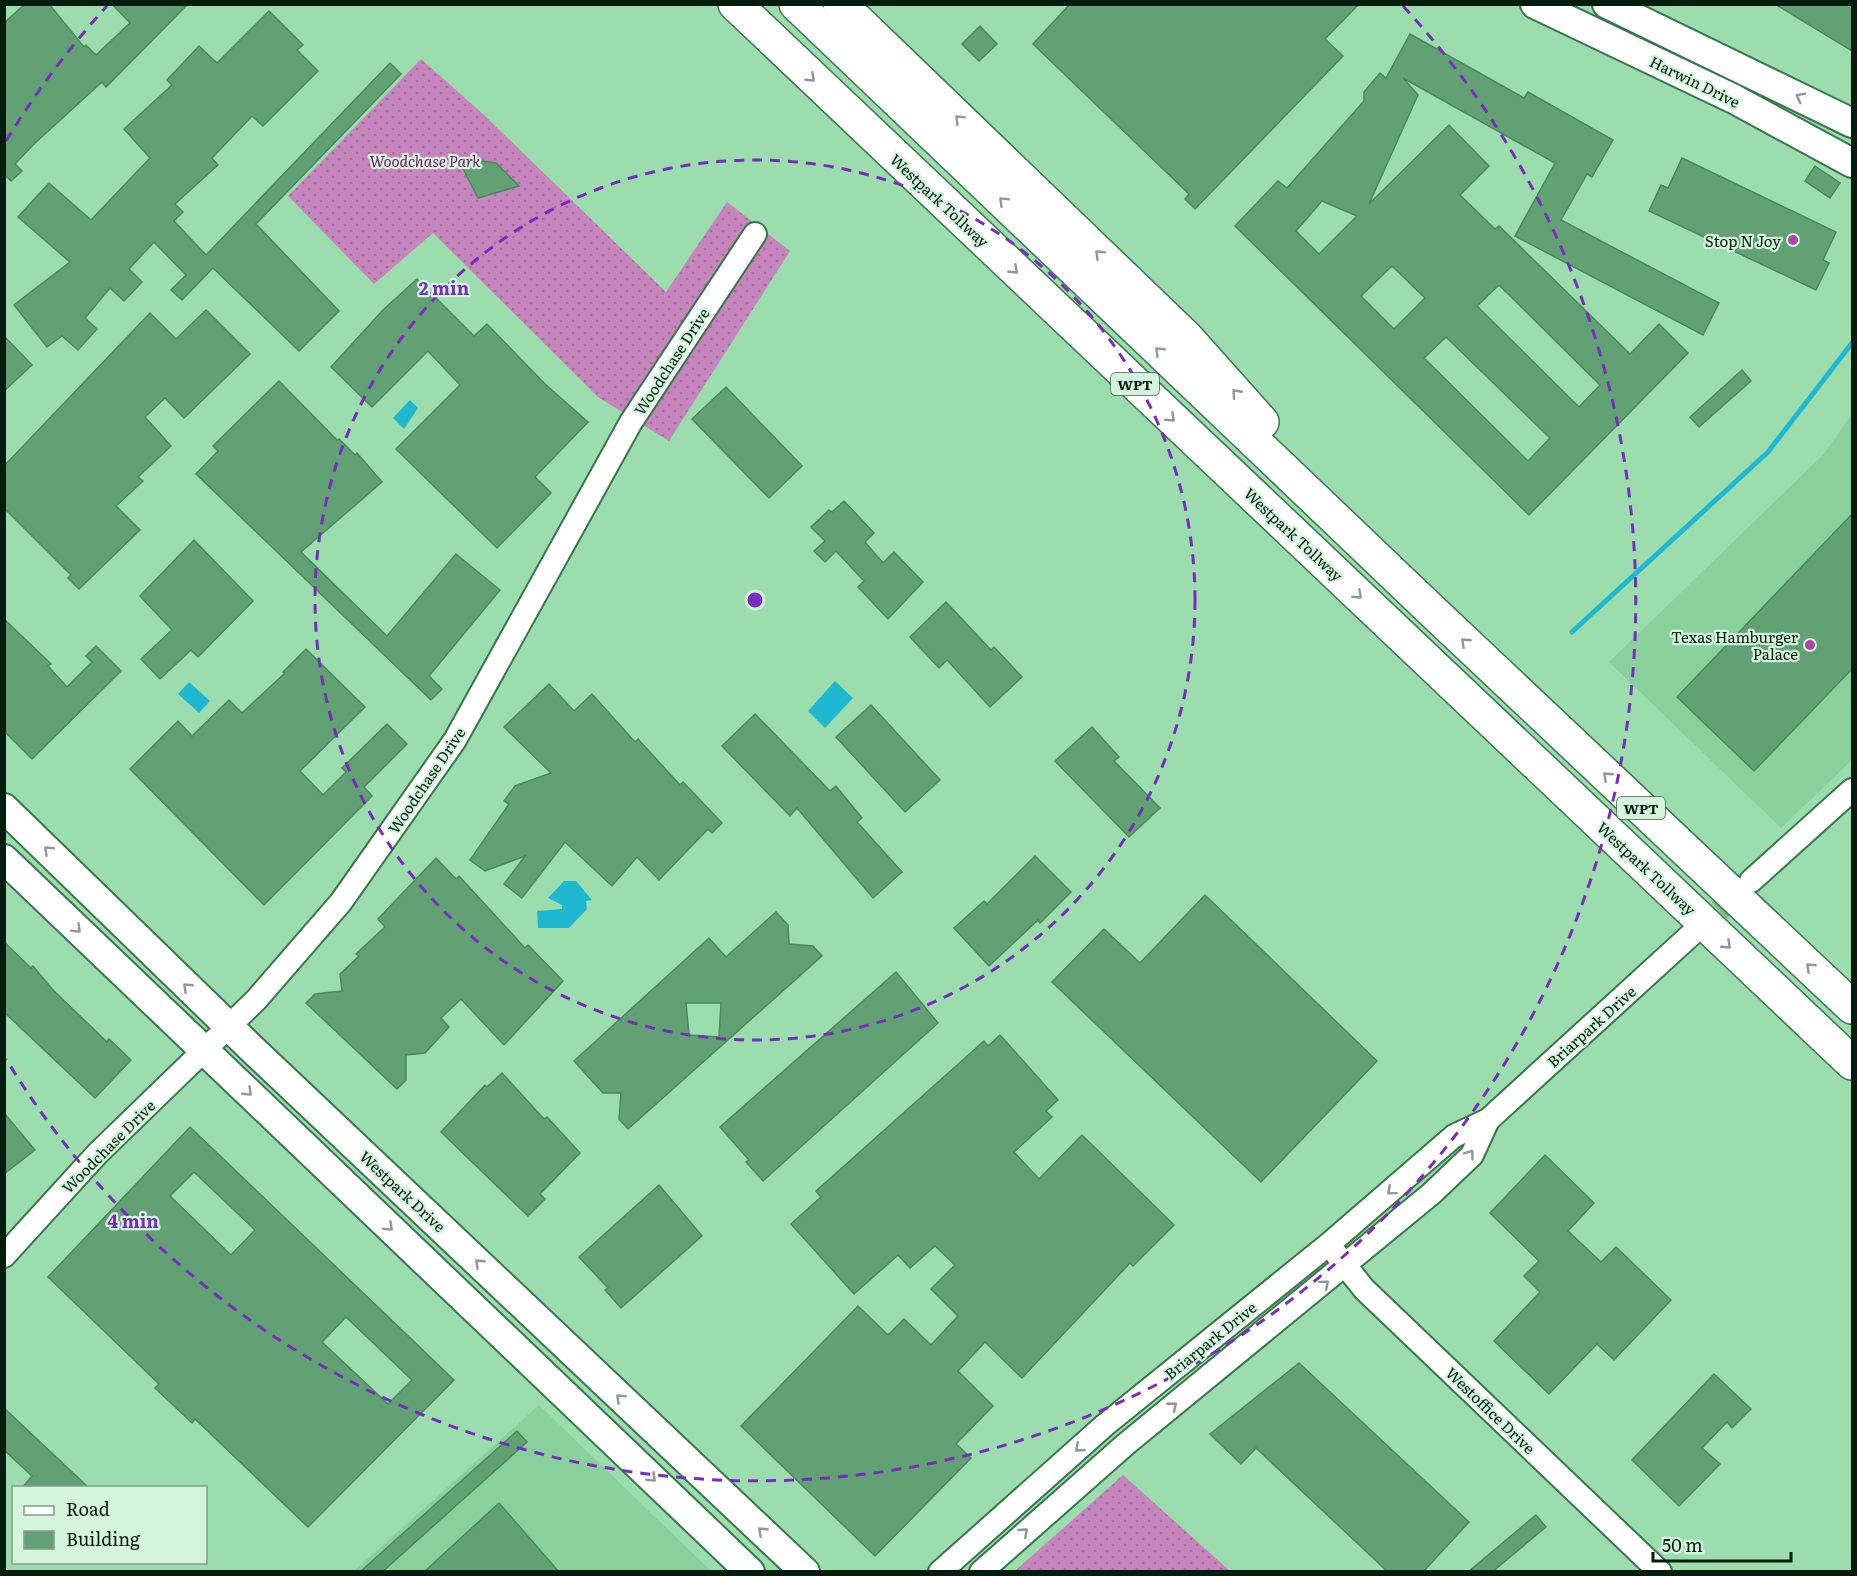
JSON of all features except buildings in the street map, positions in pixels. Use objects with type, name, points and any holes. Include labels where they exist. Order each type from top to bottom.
[{"type":"highway","points":[[730,4],[768,38]]},
{"type":"highway","name":"Westpark Tollway","points":[[735,4],[768,38],[1852,1063]]},
{"type":"highway","name":"WPT","points":[[796,4],[1429,608],[1852,1007]]},
{"type":"highway","points":[[840,4],[1187,338],[1429,608]]},
{"type":"main road","name":"Harwin Drive","points":[[1535,4],[1734,99],[1852,163]]},
{"type":"main road","points":[[1572,4],[1612,22],[1620,21],[1622,8]]},
{"type":"main road","name":"Harwin Drive","points":[[1622,8],[1852,123]]},
{"type":"main road","name":"Westpark Drive","points":[[4,808],[229,1027],[805,1572]]},
{"type":"main road","points":[[4,859],[750,1572]]},
{"type":"main road","points":[[414,1251],[439,1226]]},
{"type":"street","name":"Woodchase Drive","points":[[4,1256],[98,1153],[229,1027],[341,902],[430,778],[473,710],[631,422],[755,234]]},
{"type":"street","points":[[1751,881],[1852,790]]},
{"type":"street","name":"Briarpark Drive","points":[[940,1572],[1106,1425],[1329,1244],[1454,1136],[1488,1120],[1694,932]]},
{"type":"street","name":"Briarpark Drive","points":[[981,1572],[1126,1444],[1346,1266],[1472,1155],[1488,1120]]},
{"type":"street","name":"Westoffice Drive","points":[[1329,1244],[1364,1289],[1660,1572]]},
{"type":"street","points":[[1106,1425],[1126,1444]]},
{"type":"shaded area","points":[[1852,414],[1852,760],[1781,828],[1609,662],[1823,455]]},
{"type":"shaded area","points":[[539,1405],[711,1571],[353,1572]]},
{"type":"green space","name":"Woodchase Park","points":[[421,59],[483,114],[666,292],[727,202],[790,251],[669,441],[598,397],[433,233],[374,284],[288,196]]},
{"type":"green space","points":[[1123,1475],[1230,1571],[1015,1571]]},
{"type":"water","points":[[410,400],[418,408],[404,429],[393,418]]},
{"type":"water","points":[[835,681],[853,698],[825,728],[808,711]]},
{"type":"water","points":[[189,682],[210,701],[199,713],[178,694]]},
{"type":"water","points":[[564,881],[576,881],[592,900],[586,901],[587,909],[569,928],[538,928],[537,911],[562,909],[562,905],[548,898]]},
{"type":"waterway","points":[[1572,632],[1768,452],[1852,343]]},
{"type":"tunnel","points":[[1694,932],[1745,887]]},
{"type":"place","name":"Stop N Joy","points":[[1793,240]]},
{"type":"place","name":"Texas Hamburger Palace","points":[[1810,645]]}]
